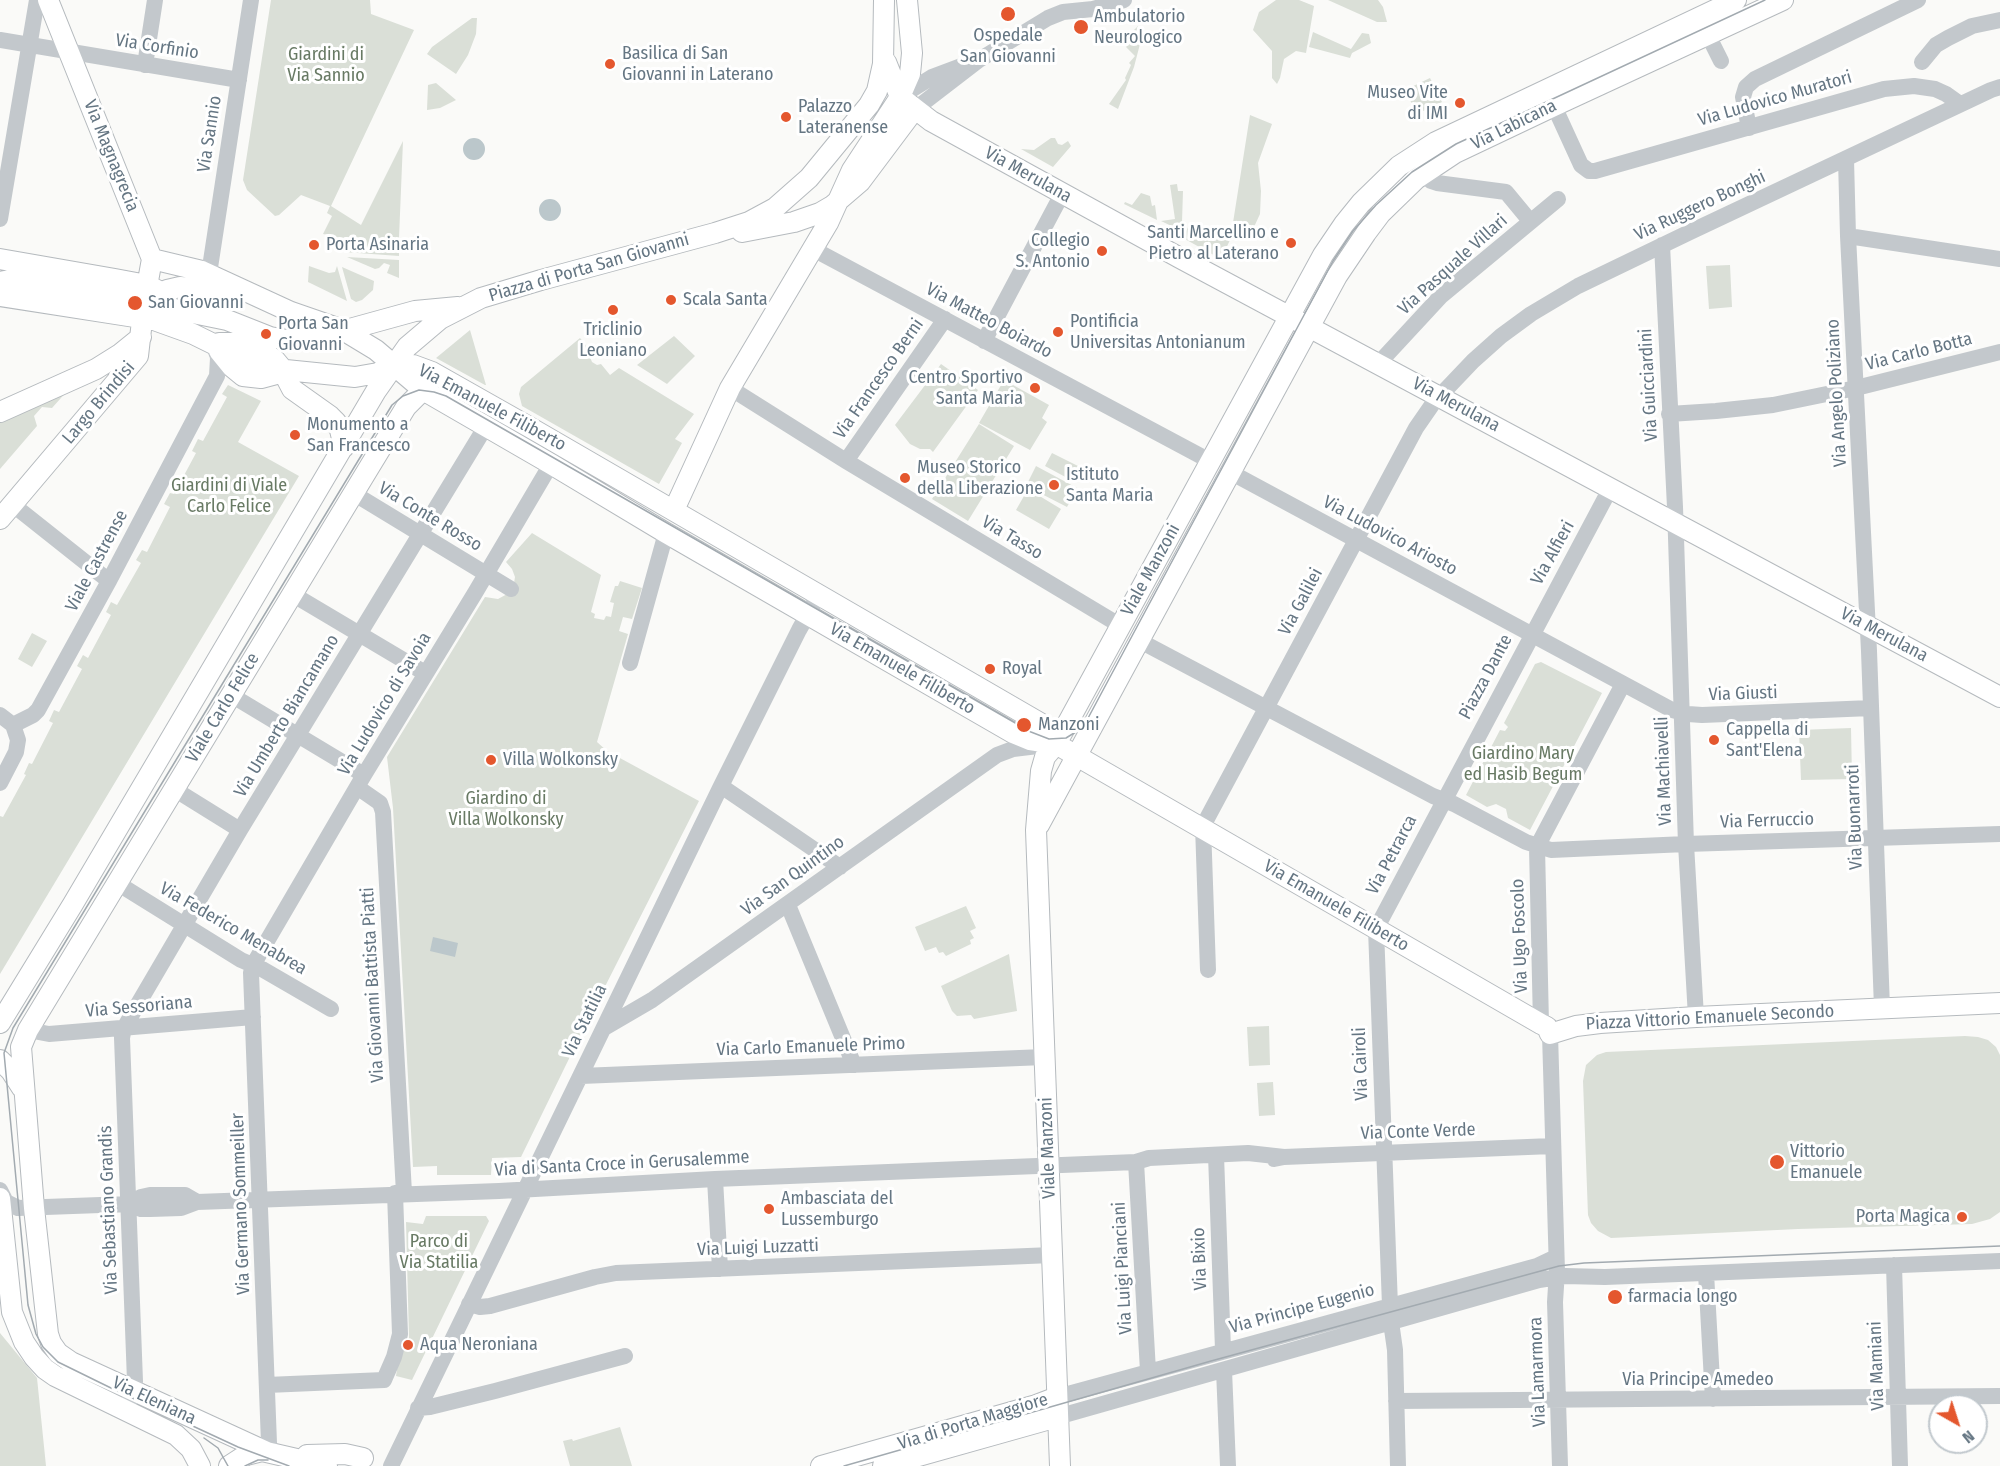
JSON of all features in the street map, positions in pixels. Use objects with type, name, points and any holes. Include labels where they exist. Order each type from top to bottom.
[{"type":"main road","name":"Via Magnagrecia","points":[[48,0],[152,259]]},
{"type":"main road","points":[[716,233],[755,219],[787,199],[809,178],[877,91],[884,53],[884,0]]},
{"type":"main road","points":[[674,510],[730,388],[813,249],[852,170],[907,103],[911,63],[907,0]]},
{"type":"main road","name":"Via Labicana","points":[[1290,317],[1323,255],[1344,224],[1378,185],[1412,157],[1472,124],[1736,0]]},
{"type":"main road","name":"Via Labicana","points":[[1309,327],[1342,268],[1366,233],[1396,198],[1423,174],[1455,153],[1783,0]]},
{"type":"main road","points":[[884,53],[894,85],[907,103]]},
{"type":"main road","points":[[858,116],[907,103]]},
{"type":"main road","name":"Via Merulana","points":[[907,103],[931,121],[1062,194],[2000,697]]},
{"type":"main road","points":[[716,233],[749,231],[783,225],[820,213],[838,201]]},
{"type":"main road","name":"Piazza di Porta San Giovanni","points":[[344,447],[376,391],[394,364],[416,338],[464,306],[501,291],[716,233]]},
{"type":"main road","points":[[0,259],[115,279],[147,307]]},
{"type":"main road","points":[[147,307],[152,259],[188,266],[279,307],[343,330]]},
{"type":"main road","points":[[0,282],[10,280],[147,307]]},
{"type":"main road","points":[[0,296],[147,307],[180,287],[223,291],[260,288],[274,291],[325,314],[343,330],[394,364]]},
{"type":"main road","name":"Piazza di Porta San Giovanni","points":[[147,307],[227,320],[265,335],[287,340],[312,339],[415,310],[464,306]]},
{"type":"main road","name":"Piazza di Porta San Giovanni","points":[[147,307],[179,328],[266,368],[359,377],[378,373],[394,364]]},
{"type":"main road","name":"Largo Brindisi","points":[[0,412],[96,369],[120,354],[147,307]]},
{"type":"main road","name":"Largo Brindisi","points":[[6,511],[136,360],[140,351],[147,307]]},
{"type":"main road","name":"Viale Manzoni","points":[[1060,1466],[1036,830],[1041,771],[1045,757],[1056,744],[1290,317]]},
{"type":"main road","name":"Viale Manzoni","points":[[1036,830],[1309,327]]},
{"type":"main road","points":[[214,344],[235,343],[251,346],[269,356],[279,364],[292,389],[336,422],[344,447]]},
{"type":"main road","points":[[214,344],[232,367],[243,376],[261,378],[282,371]]},
{"type":"main road","name":"Via Emanuele Filiberto","points":[[394,364],[423,390],[666,534],[1013,733],[1030,740],[1056,744],[1546,1029]]},
{"type":"main road","name":"Via Emanuele Filiberto","points":[[394,364],[413,366],[432,372],[674,510],[1040,723],[1056,744]]},
{"type":"main road","name":"Viale Carlo Felice","points":[[27,1030],[406,407],[423,390]]},
{"type":"main road","name":"Viale Carlo Felice","points":[[0,1023],[344,447]]},
{"type":"main road","name":"Piazza Vittorio Emanuele Secondo","points":[[1546,1029],[1696,1017],[2000,1003]]},
{"type":"main road","points":[[27,1030],[22,1042],[21,1055],[34,1208]]},
{"type":"main road","points":[[0,1060],[24,1090]]},
{"type":"main road","name":"Via Eleniana","points":[[0,1198],[10,1301],[24,1342],[34,1357],[45,1369],[56,1376],[179,1437],[191,1449],[200,1466]]},
{"type":"main road","name":"Via Eleniana","points":[[34,1208],[50,1338],[56,1350],[66,1359],[134,1391],[268,1447]]},
{"type":"main road","name":"Via di Porta Maggiore","points":[[821,1466],[1036,1405],[1057,1407]]},
{"type":"main road","name":"Via di Porta Maggiore","points":[[883,1466],[908,1463],[1057,1407]]},
{"type":"main road","points":[[229,1466],[268,1447],[287,1456],[327,1466]]},
{"type":"main road","points":[[287,1456],[341,1454],[369,1461]]},
{"type":"street","points":[[0,219],[37,0]]},
{"type":"street","points":[[145,66],[155,0]]},
{"type":"street","name":"Via Sannio","points":[[209,274],[251,0]]},
{"type":"street","points":[[907,103],[936,75],[983,57],[1036,25],[1063,12],[1077,0]]},
{"type":"street","points":[[1063,12],[1093,9],[1124,0]]},
{"type":"street","points":[[1749,128],[1743,97],[1746,87],[1755,79],[1900,4],[1918,0]]},
{"type":"street","points":[[1922,63],[1936,45],[1948,38],[1972,26],[2000,20]]},
{"type":"street","points":[[1708,35],[1721,61]]},
{"type":"street","name":"Via Corfinio","points":[[0,40],[239,80]]},
{"type":"street","name":"Via Ludovico Muratori","points":[[1554,106],[1581,165],[1589,171],[1875,91],[1907,86],[1935,89],[1960,104]]},
{"type":"street","name":"Via Ruggero Bonghi","points":[[1439,396],[1489,346],[1532,314],[1578,286],[2000,87]]},
{"type":"street","name":"Via Angelo Poliziano","points":[[1846,159],[1866,625]]},
{"type":"street","points":[[1423,174],[1431,181],[1440,183],[1506,192],[1530,221]]},
{"type":"street","points":[[984,341],[1062,194]]},
{"type":"street","name":"Via Pasquale Villari","points":[[1378,364],[1441,296],[1558,199]]},
{"type":"street","points":[[1848,236],[2000,259]]},
{"type":"street","name":"Via Guicciardini","points":[[1662,245],[1676,523]]},
{"type":"street","name":"Via Matteo Boiardo","points":[[813,249],[1210,461]]},
{"type":"street","name":"Via Francesco Berni","points":[[846,461],[945,319]]},
{"type":"street","name":"Viale Castrense","points":[[0,783],[17,748],[18,737],[6,720],[33,715],[38,710],[217,376],[218,358],[214,344]]},
{"type":"street","name":"Via Carlo Botta","points":[[1669,414],[1773,405],[1856,388],[2000,352]]},
{"type":"street","name":"Via Tasso","points":[[730,388],[846,461],[1121,626]]},
{"type":"street","name":"Via Galilei","points":[[1202,829],[1421,420],[1439,396]]},
{"type":"street","name":"Via Umberto Biancamano","points":[[124,1028],[240,830],[486,426]]},
{"type":"street","name":"Via Ludovico di Savoia","points":[[253,964],[551,464]]},
{"type":"street","name":"Via Ludovico Ariosto","points":[[1230,472],[1531,634]]},
{"type":"street","name":"Via Alfieri","points":[[1531,634],[1610,489]]},
{"type":"street","name":"Via Conte Rosso","points":[[353,493],[511,589]]},
{"type":"street","points":[[6,511],[109,581]]},
{"type":"street","name":"Via Machiavelli","points":[[1676,523],[1686,844],[1696,1017]]},
{"type":"street","points":[[630,663],[666,534]]},
{"type":"street","points":[[292,594],[425,673]]},
{"type":"street","name":"Via Statilia","points":[[390,1466],[721,786],[819,594]]},
{"type":"street","name":"Via Buonarroti","points":[[1866,625],[1882,1008]]},
{"type":"street","name":"Piazza Dante","points":[[1443,800],[1531,634],[1623,684]]},
{"type":"street","points":[[1140,641],[1537,847],[1623,684]]},
{"type":"street","name":"Via Giusti","points":[[1623,684],[1682,713],[1710,715],[1870,708]]},
{"type":"street","name":"Via Giovanni Battista Piatti","points":[[231,695],[297,736],[360,781],[380,802],[383,812],[400,1193],[400,1334],[394,1358],[384,1380],[267,1385]]},
{"type":"street","name":"Via San Quintino","points":[[604,1028],[652,1000],[1002,752],[1013,733]]},
{"type":"street","name":"Via San Quintino","points":[[1002,752],[1056,744]]},
{"type":"street","points":[[721,786],[840,867]]},
{"type":"street","points":[[174,789],[240,830]]},
{"type":"street","name":"Via Petrarca","points":[[1376,929],[1443,800]]},
{"type":"street","points":[[1202,829],[1208,970]]},
{"type":"street","name":"Via Ferruccio","points":[[1537,847],[1551,850],[2000,834]]},
{"type":"street","name":"Via Ugo Foscolo","points":[[1537,847],[1546,1029]]},
{"type":"street","name":"Via Federico Menabrea","points":[[117,883],[241,960],[253,964],[331,1009]]},
{"type":"street","points":[[788,905],[855,1065]]},
{"type":"street","name":"Via Cairoli","points":[[1376,929],[1398,1466]]},
{"type":"street","name":"Via Germano Sommeiller","points":[[253,964],[268,1447]]},
{"type":"street","points":[[622,991],[638,999],[652,1000]]},
{"type":"street","name":"Piazza Vittorio Emanuele Secondo","points":[[1977,1004],[2000,1013]]},
{"type":"street","name":"Via Sessoriana","points":[[27,1030],[49,1034],[253,1017]]},
{"type":"street","name":"Via Sebastiano Grandis","points":[[124,1028],[122,1038],[134,1391]]},
{"type":"street","points":[[1546,1029],[1557,1257],[1556,1277],[2000,1261]]},
{"type":"street","name":"Via Carlo Emanuele Primo","points":[[581,1076],[1044,1057]]},
{"type":"street","name":"Via Conte Verde","points":[[1048,1166],[1136,1162],[1149,1166],[1216,1160],[1248,1153],[1284,1157],[1552,1146]]},
{"type":"street","name":"Via Bixio","points":[[1216,1160],[1223,1350]]},
{"type":"street","name":"Via Luigi Pianciani","points":[[1136,1162],[1148,1371]]},
{"type":"street","name":"Via di Santa Croce in Gerusalemme","points":[[0,1190],[4,1199],[11,1206],[18,1208],[128,1204],[141,1209],[150,1209],[185,1207],[197,1202],[1048,1166]]},
{"type":"street","points":[[715,1179],[720,1269]]},
{"type":"street","name":"Via Luigi Luzzatti","points":[[470,1304],[480,1307],[490,1306],[604,1275],[1052,1256]]},
{"type":"street","name":"Via Principe Eugenio","points":[[1057,1407],[1106,1402],[1224,1371],[1538,1266],[1557,1257]]},
{"type":"street","name":"Via Mamiani","points":[[1894,1265],[1900,1466]]},
{"type":"street","points":[[1706,1272],[1713,1399]]},
{"type":"street","name":"Via Principe Eugenio","points":[[1057,1407],[1148,1371],[1223,1350],[1556,1277]]},
{"type":"street","name":"Via Lamarmora","points":[[1556,1277],[1560,1466]]},
{"type":"street","points":[[418,1408],[465,1399],[625,1356]]},
{"type":"street","points":[[1224,1371],[1228,1466]]},
{"type":"street","points":[[125,1410],[134,1391]]},
{"type":"street","name":"Via Principe Amedeo","points":[[1396,1401],[2000,1396]]},
{"type":"green space","name":"Giardini di Via Sannio","points":[[271,0],[370,0],[371,14],[414,30],[331,206],[361,225],[403,141],[399,238],[394,246],[399,251],[399,256],[344,252],[342,248],[344,241],[323,234],[332,216],[327,213],[330,206],[301,195],[275,216],[247,190],[243,180]]},
{"type":"green space","points":[[1276,0],[1299,0],[1314,6],[1306,53],[1296,51],[1284,59],[1277,84],[1272,78],[1272,51],[1253,30],[1259,12]]},
{"type":"green space","points":[[1328,0],[1378,0],[1383,7],[1387,22],[1377,22]]},
{"type":"green space","points":[[472,18],[477,18],[476,34],[468,55],[456,74],[427,54],[432,47]]},
{"type":"green space","points":[[1138,26],[1140,44],[1118,109],[1109,104],[1126,80],[1131,65],[1129,63],[1135,56],[1126,47],[1134,39],[1130,34]]},
{"type":"green space","points":[[1313,32],[1351,49],[1362,33],[1369,34],[1371,43],[1352,53],[1350,58],[1309,47]]},
{"type":"green space","points":[[1430,78],[1442,102],[1417,114],[1405,90]]},
{"type":"green space","points":[[436,83],[456,100],[440,108],[427,110],[428,85]]},
{"type":"green space","points":[[1250,115],[1272,124],[1258,163],[1261,191],[1260,214],[1254,227],[1248,224],[1242,231],[1232,229]]},
{"type":"green space","points":[[1051,138],[1055,138],[1058,144],[1062,145],[1068,141],[1071,146],[1053,167],[1021,149],[1034,150]]},
{"type":"green space","points":[[1177,184],[1178,191],[1183,191],[1182,222],[1185,223],[1182,231],[1161,221],[1175,219],[1170,185]]},
{"type":"green space","points":[[1141,193],[1150,196],[1152,206],[1155,205],[1157,220],[1124,204],[1125,202],[1132,205]]},
{"type":"green space","points":[[1189,225],[1208,231],[1231,234],[1221,259],[1183,238]]},
{"type":"green space","points":[[347,257],[399,260],[399,278],[387,273],[390,265],[384,263],[375,269]]},
{"type":"green space","points":[[1730,265],[1732,307],[1709,309],[1706,266]]},
{"type":"green space","points":[[309,266],[329,273],[335,272],[337,266],[347,301],[308,282]]},
{"type":"green space","points":[[342,267],[374,281],[373,290],[362,300],[356,302],[351,299]]},
{"type":"green space","points":[[470,330],[486,385],[436,358]]},
{"type":"green space","points":[[674,336],[695,356],[667,384],[637,365]]},
{"type":"green space","points":[[580,338],[592,353],[590,357],[592,362],[597,365],[601,364],[610,375],[619,368],[694,414],[675,439],[682,443],[659,484],[522,406],[519,394],[521,387]]},
{"type":"green space","points":[[941,364],[978,390],[933,452],[930,449],[920,449],[910,444],[895,425]]},
{"type":"green space","points":[[1004,380],[1049,405],[1042,418],[1047,422],[1030,450],[979,423]]},
{"type":"green space","name":"Giardini di Viale Carlo Felice","points":[[228,385],[261,401],[238,442],[299,476],[0,974],[0,816],[3,817],[26,775],[24,774],[29,763],[32,764],[53,723],[49,721],[54,710],[59,712],[82,669],[77,666],[83,655],[88,658],[111,615],[106,612],[111,602],[117,605],[141,563],[136,560],[142,550],[147,552],[170,507],[164,504],[170,493],[174,494],[196,453],[192,451],[198,439],[203,441],[227,397],[222,394]]},
{"type":"green space","points":[[69,389],[52,408],[42,407],[34,416],[37,426],[0,469],[0,422]]},
{"type":"green space","points":[[979,424],[1014,446],[968,521],[932,499]]},
{"type":"green space","points":[[1052,453],[1078,466],[1071,480],[1045,466]]},
{"type":"green space","points":[[1036,466],[1077,488],[1067,507],[1026,486]]},
{"type":"green space","points":[[1028,489],[1061,509],[1049,529],[1016,510]]},
{"type":"green space","name":"Giardino di Villa Wolkonsky","points":[[532,533],[601,575],[591,612],[595,614],[594,618],[604,620],[606,616],[611,617],[614,603],[610,602],[615,586],[618,586],[620,581],[642,588],[632,619],[623,617],[619,631],[628,634],[597,742],[607,751],[699,801],[521,1157],[492,1158],[491,1175],[437,1175],[437,1166],[413,1167],[393,808],[387,757],[485,597],[498,599],[509,593],[515,577],[506,562]]},
{"type":"green space","points":[[32,633],[47,641],[32,667],[18,659]]},
{"type":"green space","name":"Giardino Mary ed Hasib Begum","points":[[1541,662],[1602,693],[1530,830],[1508,818],[1506,809],[1496,804],[1487,807],[1466,795],[1500,730],[1505,731],[1508,727],[1504,723],[1535,664]]},
{"type":"green space","points":[[1851,728],[1852,779],[1801,780],[1799,730]]},
{"type":"green space","points":[[966,906],[976,928],[970,931],[974,938],[970,940],[971,944],[946,956],[943,952],[939,953],[936,947],[925,951],[915,927]]},
{"type":"green space","points":[[1009,954],[1017,1011],[974,1019],[971,1015],[957,1016],[952,1011],[941,986]]},
{"type":"green space","points":[[1269,1026],[1270,1065],[1249,1066],[1247,1027]]},
{"type":"green space","points":[[1965,1036],[1988,1040],[1996,1047],[2000,1055],[2000,1212],[1990,1219],[1972,1224],[1611,1238],[1598,1231],[1591,1223],[1588,1215],[1583,1081],[1586,1065],[1597,1055],[1606,1052]]},
{"type":"green space","points":[[1273,1082],[1275,1115],[1259,1116],[1257,1083]]},
{"type":"green space","name":"Parco di Via Statilia","points":[[426,1216],[486,1216],[489,1221],[412,1380],[396,1376],[400,1350],[409,1338],[406,1222],[423,1224]]},
{"type":"green space","points":[[0,1333],[37,1378],[46,1466],[0,1466]]},
{"type":"green space","points":[[620,1427],[632,1466],[570,1466],[563,1441],[572,1439],[573,1441]]},
{"type":"shaded area","points":[[474,138],[482,141],[485,149],[482,157],[474,160],[466,157],[463,149],[466,141]]},
{"type":"shaded area","points":[[550,199],[558,202],[561,210],[558,218],[550,221],[542,218],[539,210],[542,202]]},
{"type":"shaded area","points":[[433,937],[458,943],[455,957],[430,951]]},
{"type":"tram line","points":[[289,1466],[238,1447],[113,1389],[58,1362],[43,1347],[36,1334],[28,1305],[4,1053],[13,1028],[392,405],[403,396],[419,390],[446,396],[1031,732],[1049,739],[1066,738],[1079,730],[1087,720],[1333,261],[1353,231],[1376,205],[1412,172],[1456,144],[1765,0]]},
{"type":"tram line","points":[[844,1466],[1211,1361],[1559,1266],[1584,1263],[2000,1246]]},
{"type":"tram line","points":[[204,1438],[218,1448],[228,1466]]},
{"type":"tram line","points":[[245,1466],[258,1460],[268,1460]]},
{"type":"place","name":"Ospedale San Giovanni","points":[[1008,14]]},
{"type":"place","name":"Ambulatorio Neurologico","points":[[1081,27]]},
{"type":"place","name":"Basilica di San Giovanni in Laterano","points":[[610,64]]},
{"type":"place","name":"Museo Vite di IMI","points":[[1460,103]]},
{"type":"place","name":"Palazzo Lateranense","points":[[786,117]]},
{"type":"place","name":"Santi Marcellino e Pietro al Laterano","points":[[1291,243]]},
{"type":"place","name":"Porta Asinaria","points":[[314,245]]},
{"type":"place","name":"Collegio S. Antonio","points":[[1102,251]]},
{"type":"place","name":"Scala Santa","points":[[671,300]]},
{"type":"place","name":"San Giovanni","points":[[135,303]]},
{"type":"place","name":"Triclinio Leoniano","points":[[613,310]]},
{"type":"place","name":"Pontificia Universitas Antonianum","points":[[1058,332]]},
{"type":"place","name":"Porta San Giovanni","points":[[266,334]]},
{"type":"place","name":"Centro Sportivo Santa Maria","points":[[1035,388]]},
{"type":"place","name":"Monumento a San Francesco","points":[[295,435]]},
{"type":"place","name":"Museo Storico della Liberazione","points":[[905,478]]},
{"type":"place","name":"Istituto Santa Maria","points":[[1054,485]]},
{"type":"place","name":"Royal","points":[[990,669]]},
{"type":"place","name":"Manzoni","points":[[1024,725]]},
{"type":"place","name":"Cappella di Sant'Elena","points":[[1714,740]]},
{"type":"place","name":"Villa Wolkonsky","points":[[491,760]]},
{"type":"place","name":"Vittorio Emanuele","points":[[1777,1162]]},
{"type":"place","name":"Ambasciata del Lussemburgo","points":[[769,1209]]},
{"type":"place","name":"Porta Magica","points":[[1962,1217]]},
{"type":"place","name":"farmacia longo","points":[[1615,1297]]},
{"type":"place","name":"Aqua Neroniana","points":[[408,1345]]}]
